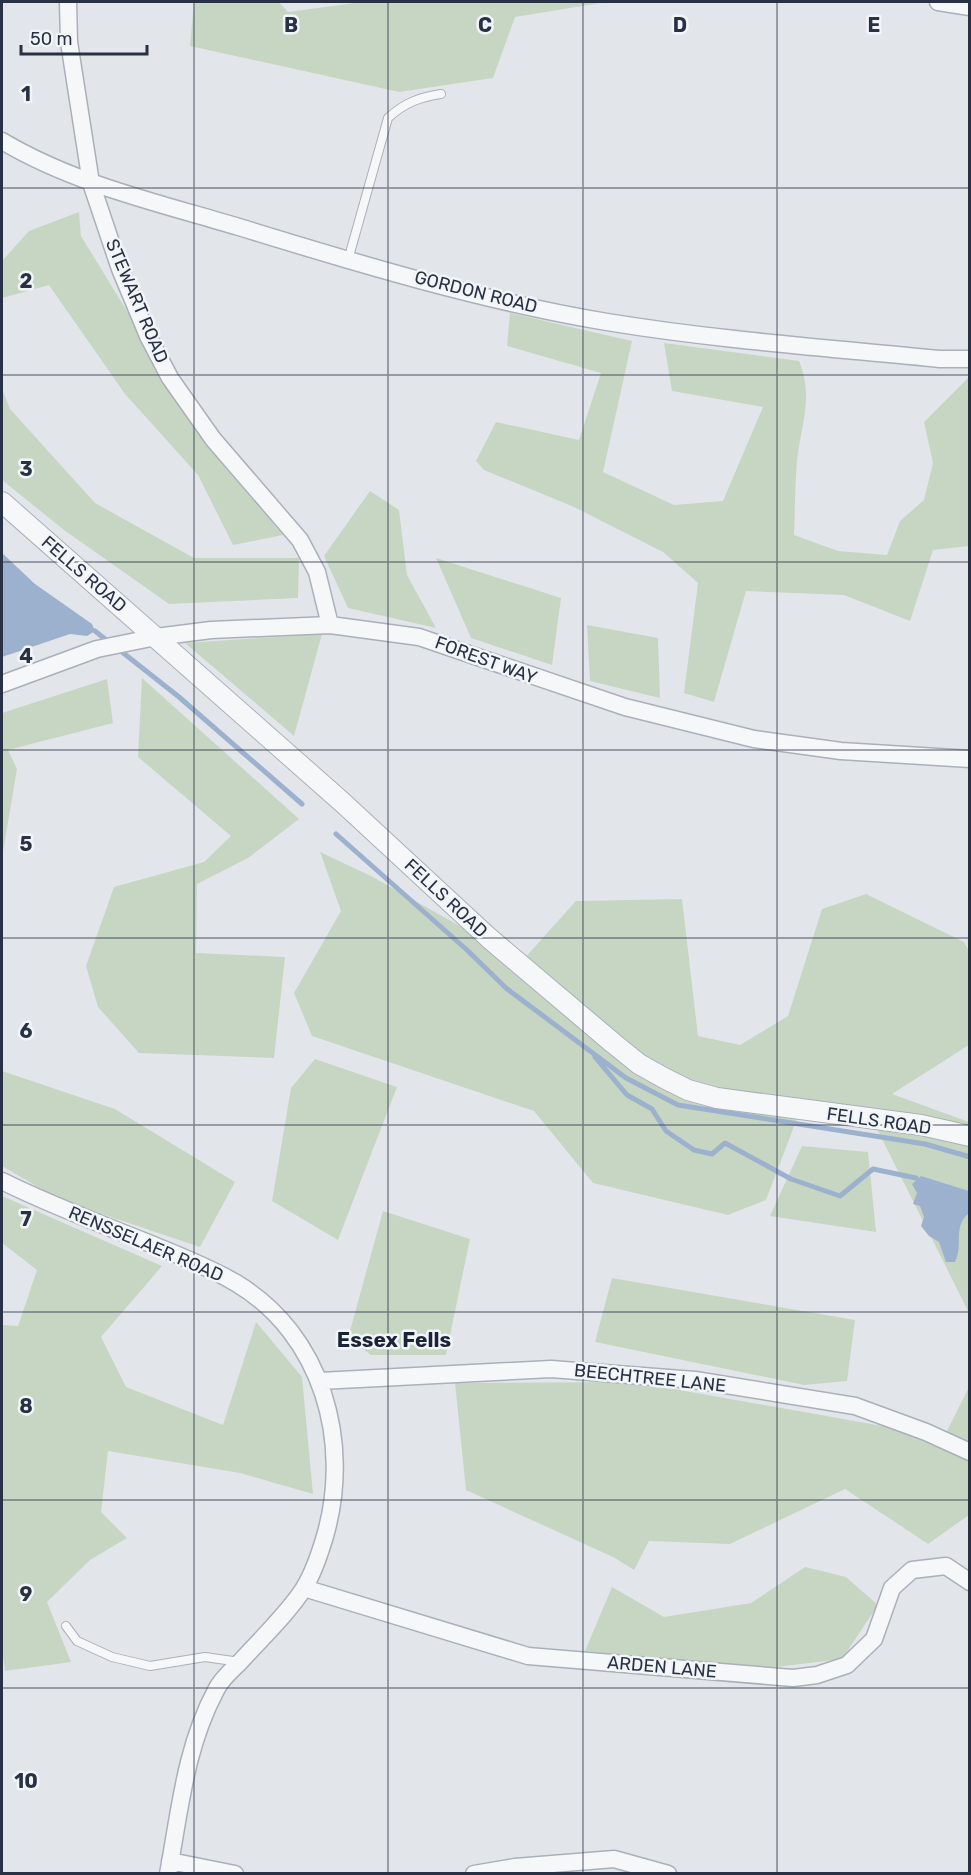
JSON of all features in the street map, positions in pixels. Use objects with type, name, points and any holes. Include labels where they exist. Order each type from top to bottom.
[{"type":"street","name":"STEWART ROAD","points":[[68,2],[69,42],[91,183],[120,269],[148,336],[170,378],[213,439],[300,540],[317,572],[330,624]]},
{"type":"street","points":[[938,2],[969,7]]},
{"type":"street","name":"GORDON ROAD","points":[[2,141],[24,154],[91,183],[348,260],[477,294],[604,321],[705,336],[940,359],[969,359]]},
{"type":"street","name":"FELLS ROAD","points":[[2,502],[342,802],[489,938],[639,1064],[688,1090],[717,1098],[921,1125],[969,1136]]},
{"type":"street","name":"FOREST WAY","points":[[2,684],[97,649],[156,637],[211,630],[330,624],[419,637],[624,707],[754,739],[841,752],[969,759]]},
{"type":"street","name":"RENSSELAER ROAD","points":[[2,1181],[49,1204],[203,1265],[238,1284],[277,1315],[306,1355],[320,1381],[331,1415],[335,1451],[333,1505],[319,1557],[304,1588],[217,1687],[195,1737],[182,1784],[169,1867]]},
{"type":"street","name":"BEECHTREE LANE","points":[[320,1381],[551,1369],[666,1377],[855,1406],[898,1421],[969,1452]]},
{"type":"street","name":"ARDEN LANE","points":[[304,1588],[528,1656],[793,1678],[817,1675],[847,1665],[874,1639],[892,1588],[912,1570],[946,1566],[969,1582]]},
{"type":"street","points":[[474,1874],[515,1866],[614,1859],[668,1874]]},
{"type":"street","points":[[169,1867],[235,1874]]},
{"type":"lane","points":[[348,260],[388,118],[423,97],[441,94]]},
{"type":"lane","points":[[66,1626],[77,1641],[112,1657],[150,1666],[205,1657],[240,1662]]},
{"type":"green space","points":[[194,2],[279,2],[288,12],[362,2],[607,2],[515,17],[493,78],[399,92],[190,46]]},
{"type":"green space","points":[[79,212],[81,236],[217,458],[283,535],[233,545],[198,475],[125,394],[49,285],[2,298],[2,261],[29,231]]},
{"type":"green space","points":[[510,313],[632,341],[603,472],[674,505],[723,501],[763,407],[672,391],[664,343],[799,361],[806,387],[806,399],[797,461],[794,535],[838,551],[887,555],[900,521],[924,500],[933,463],[924,422],[969,377],[969,546],[933,550],[910,621],[844,595],[746,591],[714,702],[684,693],[698,583],[663,552],[574,507],[484,470],[476,461],[496,422],[579,440],[601,373],[507,346]]},
{"type":"green space","points":[[2,389],[10,409],[95,503],[194,558],[299,558],[298,598],[169,604],[64,530],[2,480]]},
{"type":"green space","points":[[370,491],[399,510],[407,575],[436,628],[348,608],[324,556]]},
{"type":"green space","points":[[436,558],[561,598],[552,665],[471,638]]},
{"type":"green space","points":[[587,625],[658,638],[660,698],[590,681]]},
{"type":"green space","points":[[322,634],[294,736],[185,643]]},
{"type":"green space","points":[[142,678],[299,819],[248,858],[197,884],[196,953],[285,957],[274,1058],[139,1053],[98,1007],[86,966],[114,887],[204,862],[231,836],[138,757]]},
{"type":"green space","points":[[107,679],[113,723],[8,750],[17,769],[2,858],[2,713]]},
{"type":"green space","points":[[320,852],[371,876],[522,961],[576,901],[682,899],[698,1036],[740,1045],[788,1016],[822,909],[866,894],[964,942],[969,951],[969,1045],[892,1094],[969,1122],[969,1313],[871,1117],[801,1108],[766,1200],[728,1215],[593,1183],[534,1111],[312,1036],[294,993],[341,911]]},
{"type":"green space","points":[[315,1059],[397,1087],[338,1240],[272,1201],[291,1088]]},
{"type":"green space","points":[[2,1071],[115,1109],[235,1182],[200,1247],[60,1200],[2,1166]]},
{"type":"green space","points":[[802,1146],[868,1152],[876,1232],[770,1216]]},
{"type":"green space","points":[[2,1196],[162,1266],[101,1337],[126,1387],[223,1425],[256,1322],[302,1377],[313,1494],[240,1473],[108,1451],[101,1512],[127,1538],[90,1560],[47,1602],[71,1662],[5,1671],[2,1649],[2,1325],[18,1326],[37,1270],[2,1243]]},
{"type":"green space","points":[[383,1211],[470,1239],[446,1355],[371,1355],[348,1338]]},
{"type":"green space","points":[[612,1278],[855,1320],[847,1381],[804,1385],[595,1342]]},
{"type":"green space","points":[[635,1382],[944,1437],[969,1387],[969,1515],[928,1544],[845,1489],[730,1544],[649,1541],[634,1570],[615,1558],[466,1490],[455,1383]]},
{"type":"green space","points":[[805,1567],[846,1577],[878,1605],[842,1659],[751,1670],[585,1651],[612,1587],[664,1617],[751,1603]]},
{"type":"water","points":[[2,553],[35,584],[92,624],[95,631],[87,636],[70,634],[2,657]]},
{"type":"water","points":[[921,1176],[969,1191],[969,1213],[959,1230],[959,1249],[955,1262],[946,1262],[939,1242],[929,1236],[921,1226],[924,1217],[920,1206],[913,1204],[917,1193],[912,1184]]},
{"type":"waterway","points":[[95,631],[110,643]]},
{"type":"waterway","points":[[117,648],[179,697],[302,804]]},
{"type":"waterway","points":[[336,834],[467,950],[506,988],[626,1078],[678,1105],[925,1144],[970,1157]]},
{"type":"waterway","points":[[595,1057],[627,1095],[652,1109],[666,1131],[694,1150],[712,1154],[725,1143],[791,1179],[840,1196],[873,1169],[916,1178]]},
{"type":"district","name":"Essex Fells","points":[[394,1339]]}]
